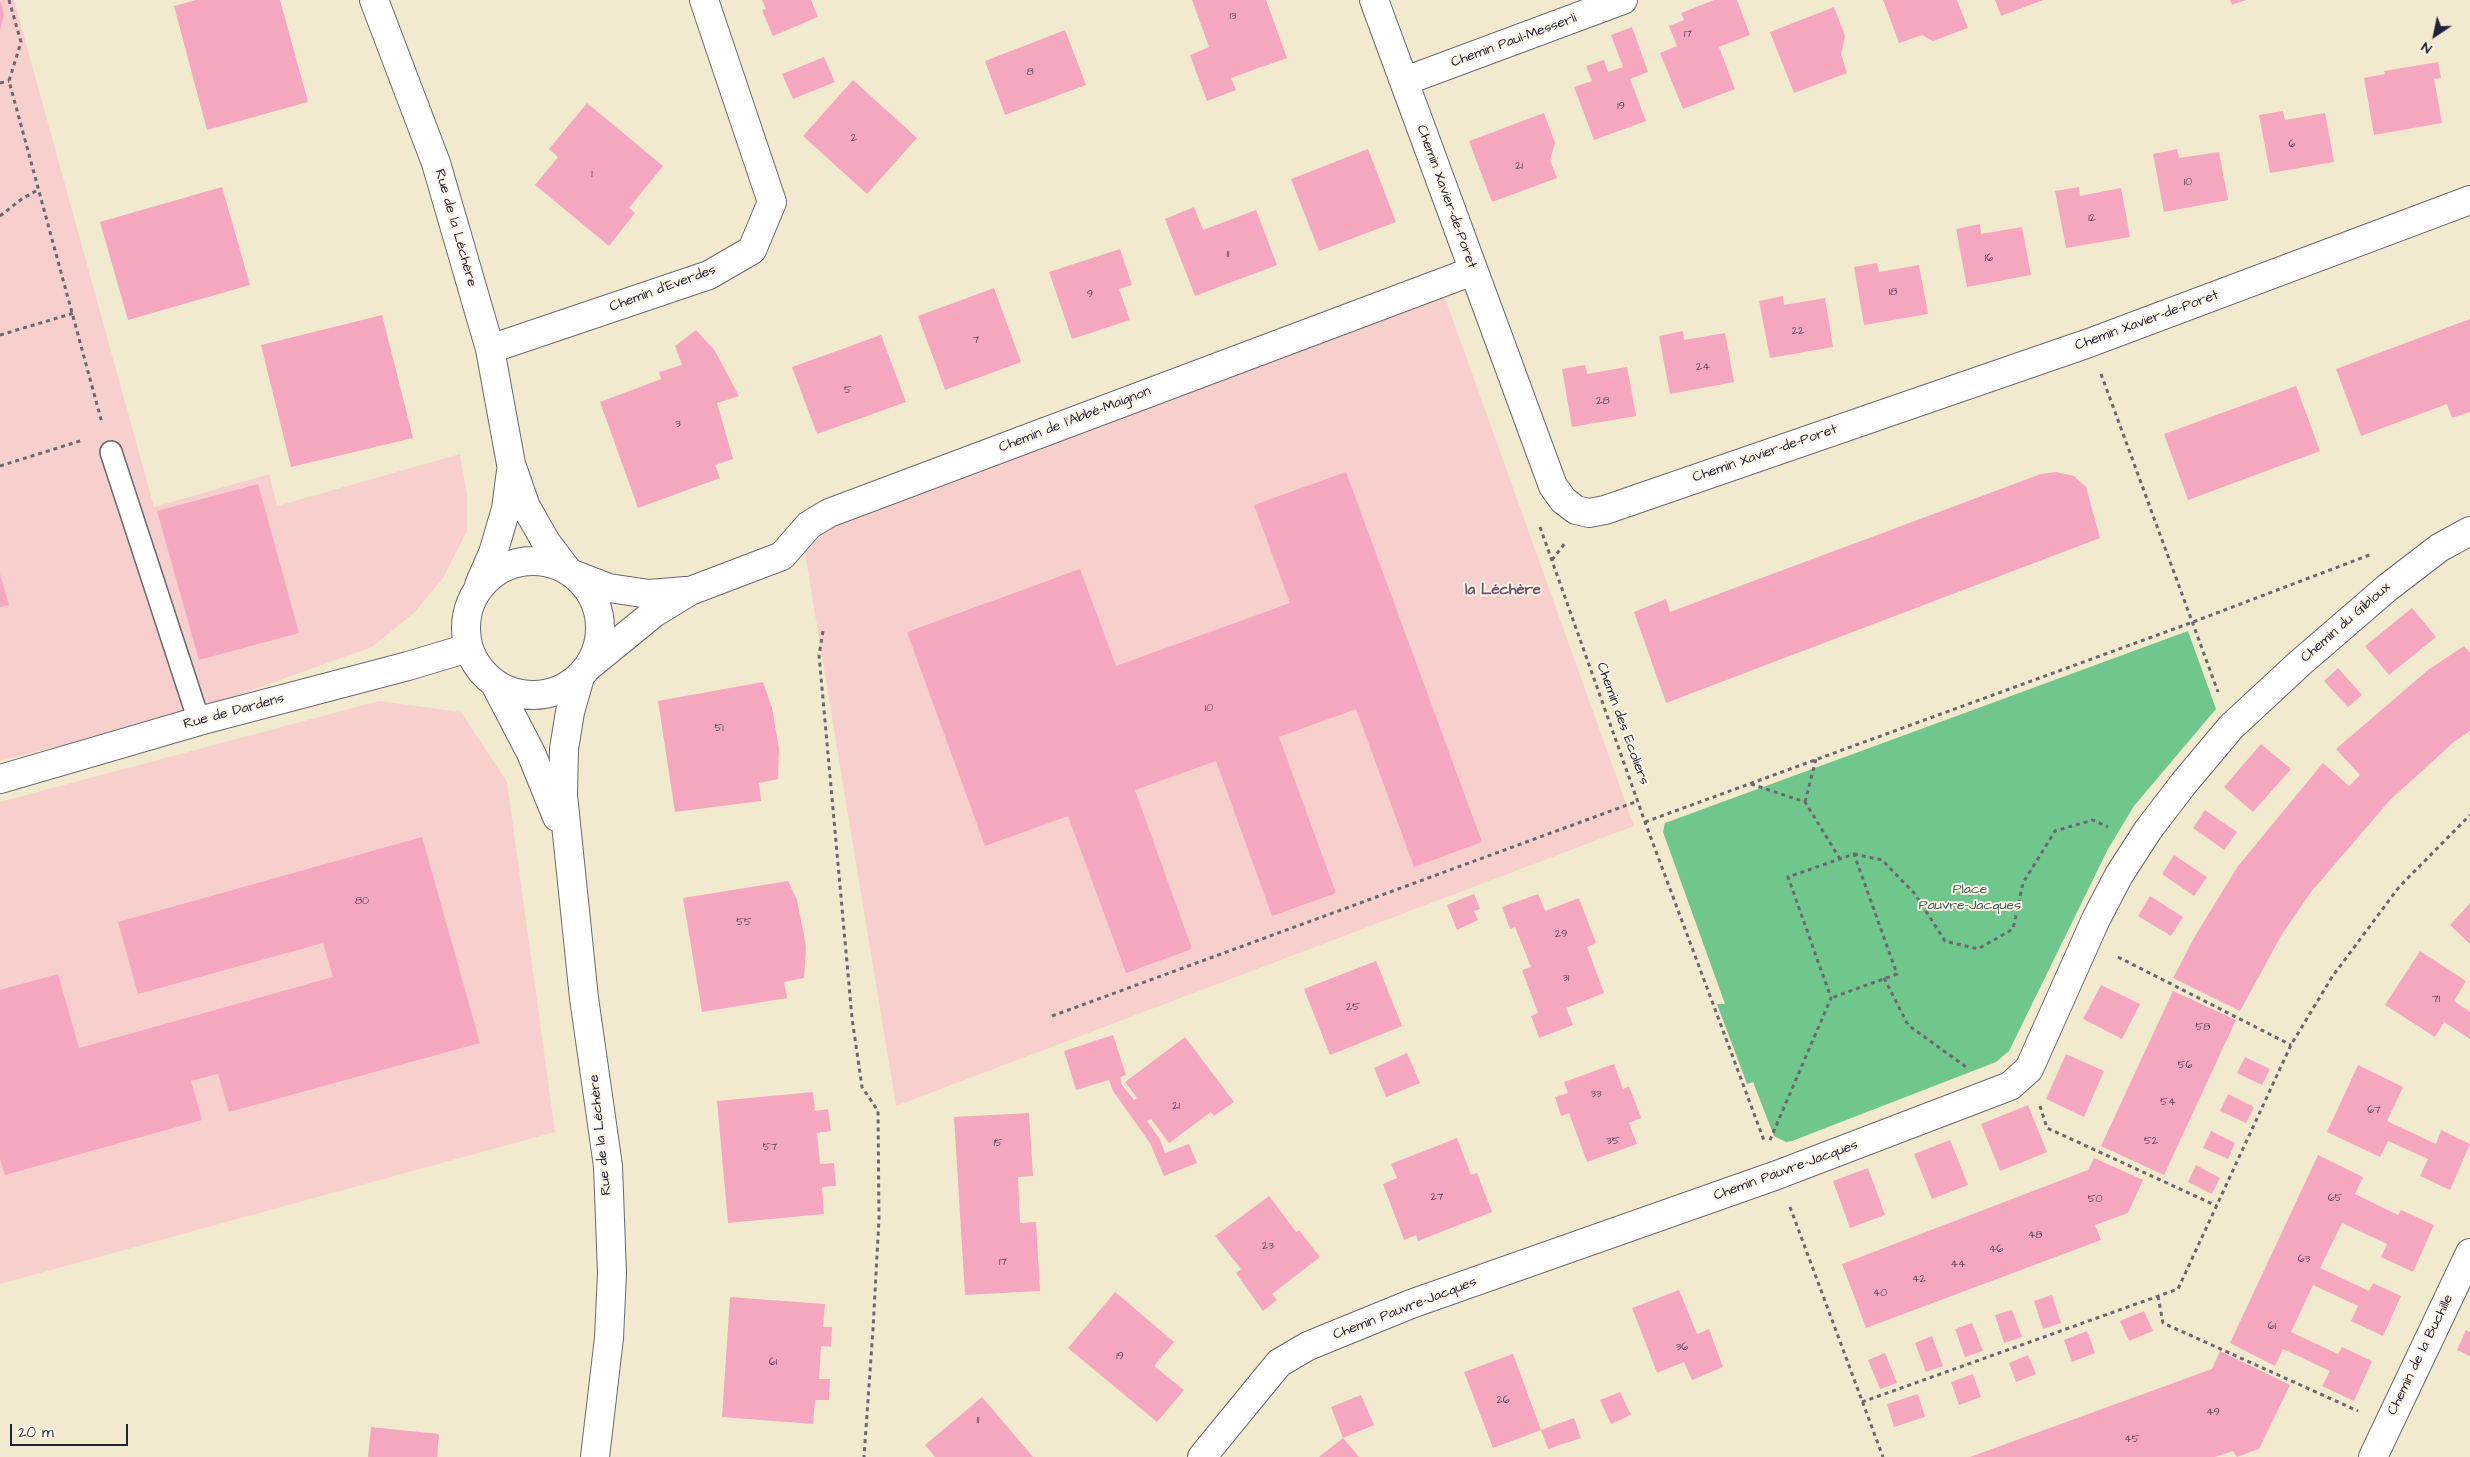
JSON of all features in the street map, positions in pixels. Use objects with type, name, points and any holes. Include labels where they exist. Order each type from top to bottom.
[{"type":"street","name":"Rue de la Léchère","points":[[374,0],[436,163],[490,349],[511,464],[526,507],[546,542],[570,572]]},
{"type":"street","name":"Chemin d'Everdes","points":[[490,349],[709,275],[752,250],[772,202],[704,0]]},
{"type":"street","name":"Chemin Xavier-de-Poret","points":[[1374,0],[1553,486],[1563,500],[1576,510],[1588,513],[1605,510],[2089,342],[2470,200]]},
{"type":"street","name":"Chemin Paul-Messerli","points":[[1405,81],[1623,0]]},
{"type":"street","name":"Chemin de l'Abbé-Maignon","points":[[584,672],[654,613],[690,591],[782,556],[809,525],[828,513],[1473,271]]},
{"type":"street","name":"Rue de la Léchère","points":[[474,594],[493,553],[506,509],[511,464]]},
{"type":"street","name":"Chemin du Gibloux","points":[[2231,728],[2300,663],[2386,588],[2439,548],[2470,530]]},
{"type":"street","points":[[529,561],[551,563],[570,572],[586,586],[596,604],[600,624],[598,644],[584,672],[559,690],[537,696],[515,693],[495,684],[479,667],[468,648],[466,620],[474,594],[488,578],[507,566],[529,561]]},
{"type":"street","name":"Chemin de l'Abbé-Maignon","points":[[570,572],[609,588],[649,594],[690,591]]},
{"type":"street","name":"Rue de Dardens","points":[[0,779],[199,721],[408,666],[468,648]]},
{"type":"street","name":"Rue de la Léchère","points":[[584,672],[570,712],[564,749],[562,795],[584,998],[608,1166],[612,1273],[608,1338],[595,1457]]},
{"type":"street","name":"Rue de la Léchère","points":[[495,684],[531,753],[567,844]]},
{"type":"street","name":"Chemin Pauvre-Jacques","points":[[1202,1457],[1279,1363],[1308,1346],[1411,1304],[1777,1175],[2010,1086],[2029,1069],[2086,941],[2119,875],[2184,783],[2231,728]]},
{"type":"street","name":"Chemin de la Buchille","points":[[2373,1457],[2470,1254]]},
{"type":"lane","points":[[108,443],[199,721]]},
{"type":"path","points":[[0,466],[108,443],[9,81],[21,42],[9,0]]},
{"type":"path","points":[[0,84],[9,81]]},
{"type":"path","points":[[0,216],[23,198],[38,190]]},
{"type":"path","points":[[0,335],[74,313]]},
{"type":"path","points":[[2089,342],[2231,728]]},
{"type":"path","name":"Chemin des Ecoliers","points":[[1539,523],[1645,822],[1767,1147],[1831,998]]},
{"type":"path","points":[[1645,822],[2193,622],[2374,553]]},
{"type":"path","points":[[823,631],[819,655],[852,1018],[862,1087],[878,1111],[879,1219],[874,1329],[864,1457]]},
{"type":"path","points":[[1806,802],[1816,759]]},
{"type":"path","points":[[1750,784],[1806,802],[1840,859]]},
{"type":"path","points":[[1052,1016],[1638,801]]},
{"type":"path","points":[[1862,1402],[2178,1289],[2291,1045],[2332,977],[2399,887],[2470,815]]},
{"type":"path","points":[[1854,854],[1897,974],[1831,998],[1788,877],[1854,854],[1882,860],[1914,894],[1945,942],[1978,949],[2013,929],[2023,884],[2055,831],[2093,820],[2140,843]]},
{"type":"path","points":[[2086,941],[2291,1045]]},
{"type":"path","points":[[1884,978],[1908,1025],[1999,1090]]},
{"type":"path","points":[[2029,1069],[2048,1128],[2217,1206]]},
{"type":"path","points":[[1777,1175],[1883,1457]]},
{"type":"path","points":[[2158,1296],[2163,1322],[2388,1425]]},
{"type":"shaded area","points":[[0,0],[14,0],[154,507],[269,474],[277,506],[460,454],[467,495],[467,531],[443,578],[415,612],[372,647],[179,716],[0,761]]},
{"type":"shaded area","points":[[1444,295],[1634,826],[896,1106],[805,553],[821,528]]},
{"type":"shaded area","points":[[379,701],[461,712],[507,782],[555,1132],[0,1284],[0,802]]},
{"type":"green space","name":"Place Pauvre-Jacques","points":[[2188,631],[2216,709],[2134,806],[2108,849],[2009,1051],[1996,1062],[1792,1141],[1786,1142],[1774,1136],[1753,1082],[1747,1084],[1717,1004],[1725,1004],[1663,832],[1665,823]]},
{"type":"building","points":[[0,0],[4,15],[0,30]]},
{"type":"building","points":[[196,0],[280,0],[308,102],[207,130],[174,6]]},
{"type":"building","points":[[762,0],[811,0],[818,17],[773,36],[762,10],[766,9]]},
{"type":"building","points":[[1192,0],[1266,0],[1287,58],[1231,78],[1236,90],[1207,101],[1190,55],[1209,47]]},
{"type":"building","points":[[1714,0],[1737,0],[1750,35],[1719,47],[1735,89],[1683,109],[1660,53],[1677,46],[1669,26],[1684,20],[1681,13]]},
{"type":"building","points":[[1883,0],[1957,0],[1968,28],[1933,41],[1922,35],[1899,43]]},
{"type":"building","points":[[1995,0],[2043,0],[2001,16]]},
{"type":"building","points":[[2230,0],[2246,0],[2232,5]]},
{"type":"building","points":[[1834,7],[1845,36],[1841,54],[1847,73],[1794,93],[1770,32]]},
{"type":"building","points":[[1632,27],[1648,72],[1630,79],[1646,121],[1594,140],[1574,87],[1592,81],[1586,66],[1604,60],[1608,72],[1623,67],[1611,35]]},
{"type":"building","points":[[1065,30],[1086,85],[1005,115],[985,61]]},
{"type":"building","points":[[824,57],[835,82],[793,99],[782,74]]},
{"type":"building","points":[[2438,62],[2441,78],[2434,79],[2442,123],[2374,135],[2364,78],[2385,74],[2384,71]]},
{"type":"building","points":[[853,80],[917,138],[867,194],[803,136]]},
{"type":"building","points":[[587,103],[663,166],[629,208],[635,213],[609,246],[535,185],[558,157],[549,149]]},
{"type":"building","points":[[2283,111],[2285,120],[2325,113],[2334,162],[2270,173],[2259,115]]},
{"type":"building","points":[[1544,113],[1555,143],[1550,160],[1557,178],[1492,202],[1469,141]]},
{"type":"building","points":[[1368,149],[1396,222],[1319,251],[1291,179]]},
{"type":"building","points":[[2177,149],[2179,158],[2219,152],[2228,200],[2164,212],[2153,154]]},
{"type":"building","points":[[222,187],[250,285],[128,320],[100,222]]},
{"type":"building","points":[[2079,187],[2080,196],[2121,188],[2130,237],[2066,248],[2055,191]]},
{"type":"building","points":[[1194,207],[1203,230],[1256,210],[1277,265],[1195,296],[1165,219]]},
{"type":"building","points":[[1980,224],[1981,234],[2022,227],[2031,275],[1967,287],[1956,229]]},
{"type":"building","points":[[1120,249],[1132,285],[1119,289],[1130,320],[1072,339],[1049,272]]},
{"type":"building","points":[[1877,263],[1879,272],[1919,265],[1928,314],[1864,325],[1854,267]]},
{"type":"building","points":[[994,288],[1021,362],[945,390],[918,316]]},
{"type":"building","points":[[1783,296],[1784,305],[1825,298],[1833,347],[1770,358],[1759,301]]},
{"type":"building","points":[[382,315],[413,438],[291,467],[261,345]]},
{"type":"building","points":[[2470,319],[2470,412],[2452,418],[2447,404],[2361,436],[2336,369]]},
{"type":"building","points":[[696,330],[715,351],[739,396],[717,403],[733,459],[715,465],[720,478],[638,508],[600,402],[661,379],[659,372],[682,365],[675,346]]},
{"type":"building","points":[[1683,331],[1684,340],[1725,333],[1734,382],[1670,394],[1659,336]]},
{"type":"building","points":[[881,335],[906,402],[817,434],[792,367]]},
{"type":"building","points":[[1585,365],[1587,374],[1627,367],[1636,416],[1572,427],[1562,369]]},
{"type":"building","points":[[2296,386],[2320,451],[2188,500],[2164,434]]},
{"type":"building","points":[[1346,472],[1482,842],[1414,867],[1356,709],[1279,737],[1336,893],[1272,916],[1216,761],[1135,790],[1192,949],[1126,973],[1068,816],[985,846],[907,632],[1080,569],[1116,666],[1290,603],[1254,505]]},
{"type":"building","points":[[2056,472],[2074,476],[2086,487],[2100,538],[1666,703],[1634,612],[1666,599],[1670,612],[2041,474]]},
{"type":"building","points":[[258,484],[299,633],[199,660],[157,511]]},
{"type":"building","points":[[0,574],[9,605],[0,607]]},
{"type":"building","points":[[2412,608],[2436,637],[2389,675],[2365,646]]},
{"type":"building","points":[[2464,646],[2470,653],[2470,731],[2455,741],[2389,801],[2311,892],[2282,934],[2240,1011],[2173,978],[2195,936],[2238,866],[2323,763],[2349,786],[2360,775],[2336,749],[2428,670]]},
{"type":"building","points":[[2338,668],[2362,695],[2348,707],[2324,681]]},
{"type":"building","points":[[763,682],[772,708],[779,749],[778,779],[759,783],[761,801],[675,812],[658,701]]},
{"type":"building","points":[[2261,744],[2291,769],[2253,812],[2224,787]]},
{"type":"building","points":[[2205,810],[2237,832],[2224,850],[2193,828]]},
{"type":"building","points":[[422,837],[480,1043],[229,1112],[218,1074],[191,1081],[202,1120],[5,1175],[0,1159],[0,990],[58,974],[79,1048],[333,977],[323,943],[138,994],[118,922]]},
{"type":"building","points":[[2174,855],[2207,877],[2194,896],[2162,874]]},
{"type":"building","points":[[788,881],[797,900],[806,946],[804,978],[784,982],[787,998],[702,1012],[683,898]]},
{"type":"building","points":[[1474,894],[1480,909],[1474,911],[1478,920],[1457,930],[1447,905]]},
{"type":"building","points":[[1538,894],[1545,911],[1579,898],[1596,943],[1587,947],[1604,993],[1566,1008],[1573,1025],[1539,1038],[1531,1016],[1538,1013],[1522,970],[1531,967],[1515,927],[1510,929],[1502,907]]},
{"type":"building","points":[[2150,896],[2183,917],[2171,936],[2138,916]]},
{"type":"building","points":[[2470,903],[2470,944],[2450,925]]},
{"type":"building","points":[[2420,951],[2466,981],[2454,1001],[2470,1012],[2470,1039],[2444,1022],[2435,1037],[2385,1005]]},
{"type":"building","points":[[1376,961],[1402,1026],[1330,1055],[1304,989]]},
{"type":"building","points":[[2101,985],[2140,1004],[2122,1039],[2083,1019]]},
{"type":"building","points":[[2173,991],[2236,1020],[2164,1175],[2101,1146]]},
{"type":"building","points":[[1113,1035],[1126,1075],[1120,1077],[1122,1085],[1134,1100],[1137,1098],[1125,1082],[1185,1037],[1234,1102],[1214,1116],[1211,1112],[1169,1143],[1151,1119],[1147,1121],[1159,1138],[1165,1153],[1189,1144],[1197,1163],[1164,1176],[1150,1143],[1113,1091],[1109,1080],[1076,1090],[1064,1051]]},
{"type":"building","points":[[1407,1053],[1420,1083],[1386,1097],[1374,1068]]},
{"type":"building","points":[[2066,1054],[2104,1071],[2084,1117],[2046,1099]]},
{"type":"building","points":[[2245,1057],[2270,1069],[2262,1085],[2237,1073]]},
{"type":"building","points":[[1614,1064],[1623,1089],[1629,1086],[1641,1118],[1629,1123],[1637,1144],[1587,1162],[1569,1113],[1561,1116],[1555,1097],[1568,1093],[1564,1082]]},
{"type":"building","points":[[2358,1065],[2403,1087],[2387,1121],[2436,1144],[2441,1130],[2470,1144],[2450,1190],[2420,1176],[2428,1159],[2388,1141],[2380,1157],[2327,1132]]},
{"type":"building","points":[[813,1092],[815,1111],[828,1109],[831,1131],[817,1133],[820,1164],[834,1163],[836,1186],[822,1187],[824,1214],[728,1223],[717,1101]]},
{"type":"building","points":[[2228,1094],[2254,1107],[2246,1123],[2220,1111]]},
{"type":"building","points":[[2028,1105],[2047,1152],[2000,1171],[1981,1124]]},
{"type":"building","points":[[1029,1113],[1033,1176],[1018,1177],[1020,1223],[1036,1222],[1040,1291],[965,1295],[954,1117]]},
{"type":"building","points":[[2211,1131],[2235,1143],[2228,1159],[2203,1148]]},
{"type":"building","points":[[1457,1138],[1471,1175],[1477,1173],[1492,1212],[1418,1241],[1416,1235],[1404,1240],[1383,1184],[1397,1178],[1391,1164]]},
{"type":"building","points":[[1950,1140],[1968,1185],[1932,1199],[1914,1154]]},
{"type":"building","points":[[2318,1155],[2363,1177],[2355,1194],[2398,1215],[2401,1210],[2434,1225],[2413,1272],[2381,1257],[2387,1244],[2342,1223],[2320,1268],[2369,1291],[2373,1283],[2401,1296],[2383,1336],[2351,1321],[2358,1306],[2313,1285],[2291,1332],[2338,1354],[2342,1347],[2372,1361],[2354,1401],[2322,1386],[2330,1371],[2283,1349],[2275,1366],[2230,1343]]},
{"type":"building","points":[[2094,1158],[2143,1180],[2128,1213],[2095,1225],[2101,1240],[1866,1328],[1842,1264],[2088,1170]]},
{"type":"building","points":[[2196,1165],[2220,1178],[2212,1194],[2188,1182]]},
{"type":"building","points":[[1868,1168],[1885,1215],[1850,1228],[1833,1181]]},
{"type":"building","points":[[1269,1196],[1296,1232],[1299,1230],[1320,1257],[1272,1294],[1277,1300],[1263,1311],[1236,1273],[1241,1269],[1215,1236]]},
{"type":"building","points":[[1679,1290],[1697,1334],[1709,1329],[1723,1367],[1692,1380],[1684,1362],[1657,1373],[1632,1308]]},
{"type":"building","points":[[1115,1292],[1174,1342],[1154,1366],[1184,1390],[1157,1422],[1068,1348]]},
{"type":"building","points":[[2052,1295],[2061,1323],[2043,1329],[2034,1301]]},
{"type":"building","points":[[730,1297],[825,1304],[823,1327],[832,1327],[831,1347],[821,1346],[819,1379],[830,1379],[829,1400],[815,1400],[813,1424],[722,1417]]},
{"type":"building","points":[[2012,1310],[2022,1337],[2004,1343],[1995,1315]]},
{"type":"building","points":[[2144,1311],[2153,1331],[2129,1341],[2120,1321]]},
{"type":"building","points":[[1972,1323],[1983,1351],[1965,1357],[1955,1329]]},
{"type":"building","points":[[2466,1330],[2470,1332],[2470,1356],[2457,1350]]},
{"type":"building","points":[[2087,1331],[2095,1353],[2072,1362],[2064,1340]]},
{"type":"building","points":[[1932,1336],[1943,1366],[1926,1372],[1915,1343]]},
{"type":"building","points":[[2220,1351],[2290,1385],[2259,1449],[2237,1457],[2233,1451],[2215,1457],[1970,1457],[2212,1369]]},
{"type":"building","points":[[1885,1353],[1897,1383],[1880,1389],[1868,1360]]},
{"type":"building","points":[[1513,1354],[1541,1430],[1493,1448],[1464,1372]]},
{"type":"building","points":[[2028,1355],[2036,1374],[2016,1382],[2009,1363]]},
{"type":"building","points":[[1973,1374],[1981,1397],[1959,1405],[1951,1382]]},
{"type":"building","points":[[1620,1392],[1631,1415],[1611,1424],[1600,1400]]},
{"type":"building","points":[[1918,1394],[1925,1417],[1894,1427],[1887,1404]]},
{"type":"building","points":[[1361,1395],[1374,1425],[1343,1438],[1331,1407]]},
{"type":"building","points":[[982,1397],[1033,1457],[935,1457],[925,1445]]},
{"type":"building","points":[[1574,1418],[1581,1438],[1548,1449],[1541,1430]]},
{"type":"building","points":[[371,1427],[439,1434],[437,1457],[368,1457]]},
{"type":"building","points":[[1343,1438],[1359,1457],[1319,1457]]},
{"type":"district","name":"la Léchère","points":[[1503,591]]}]
